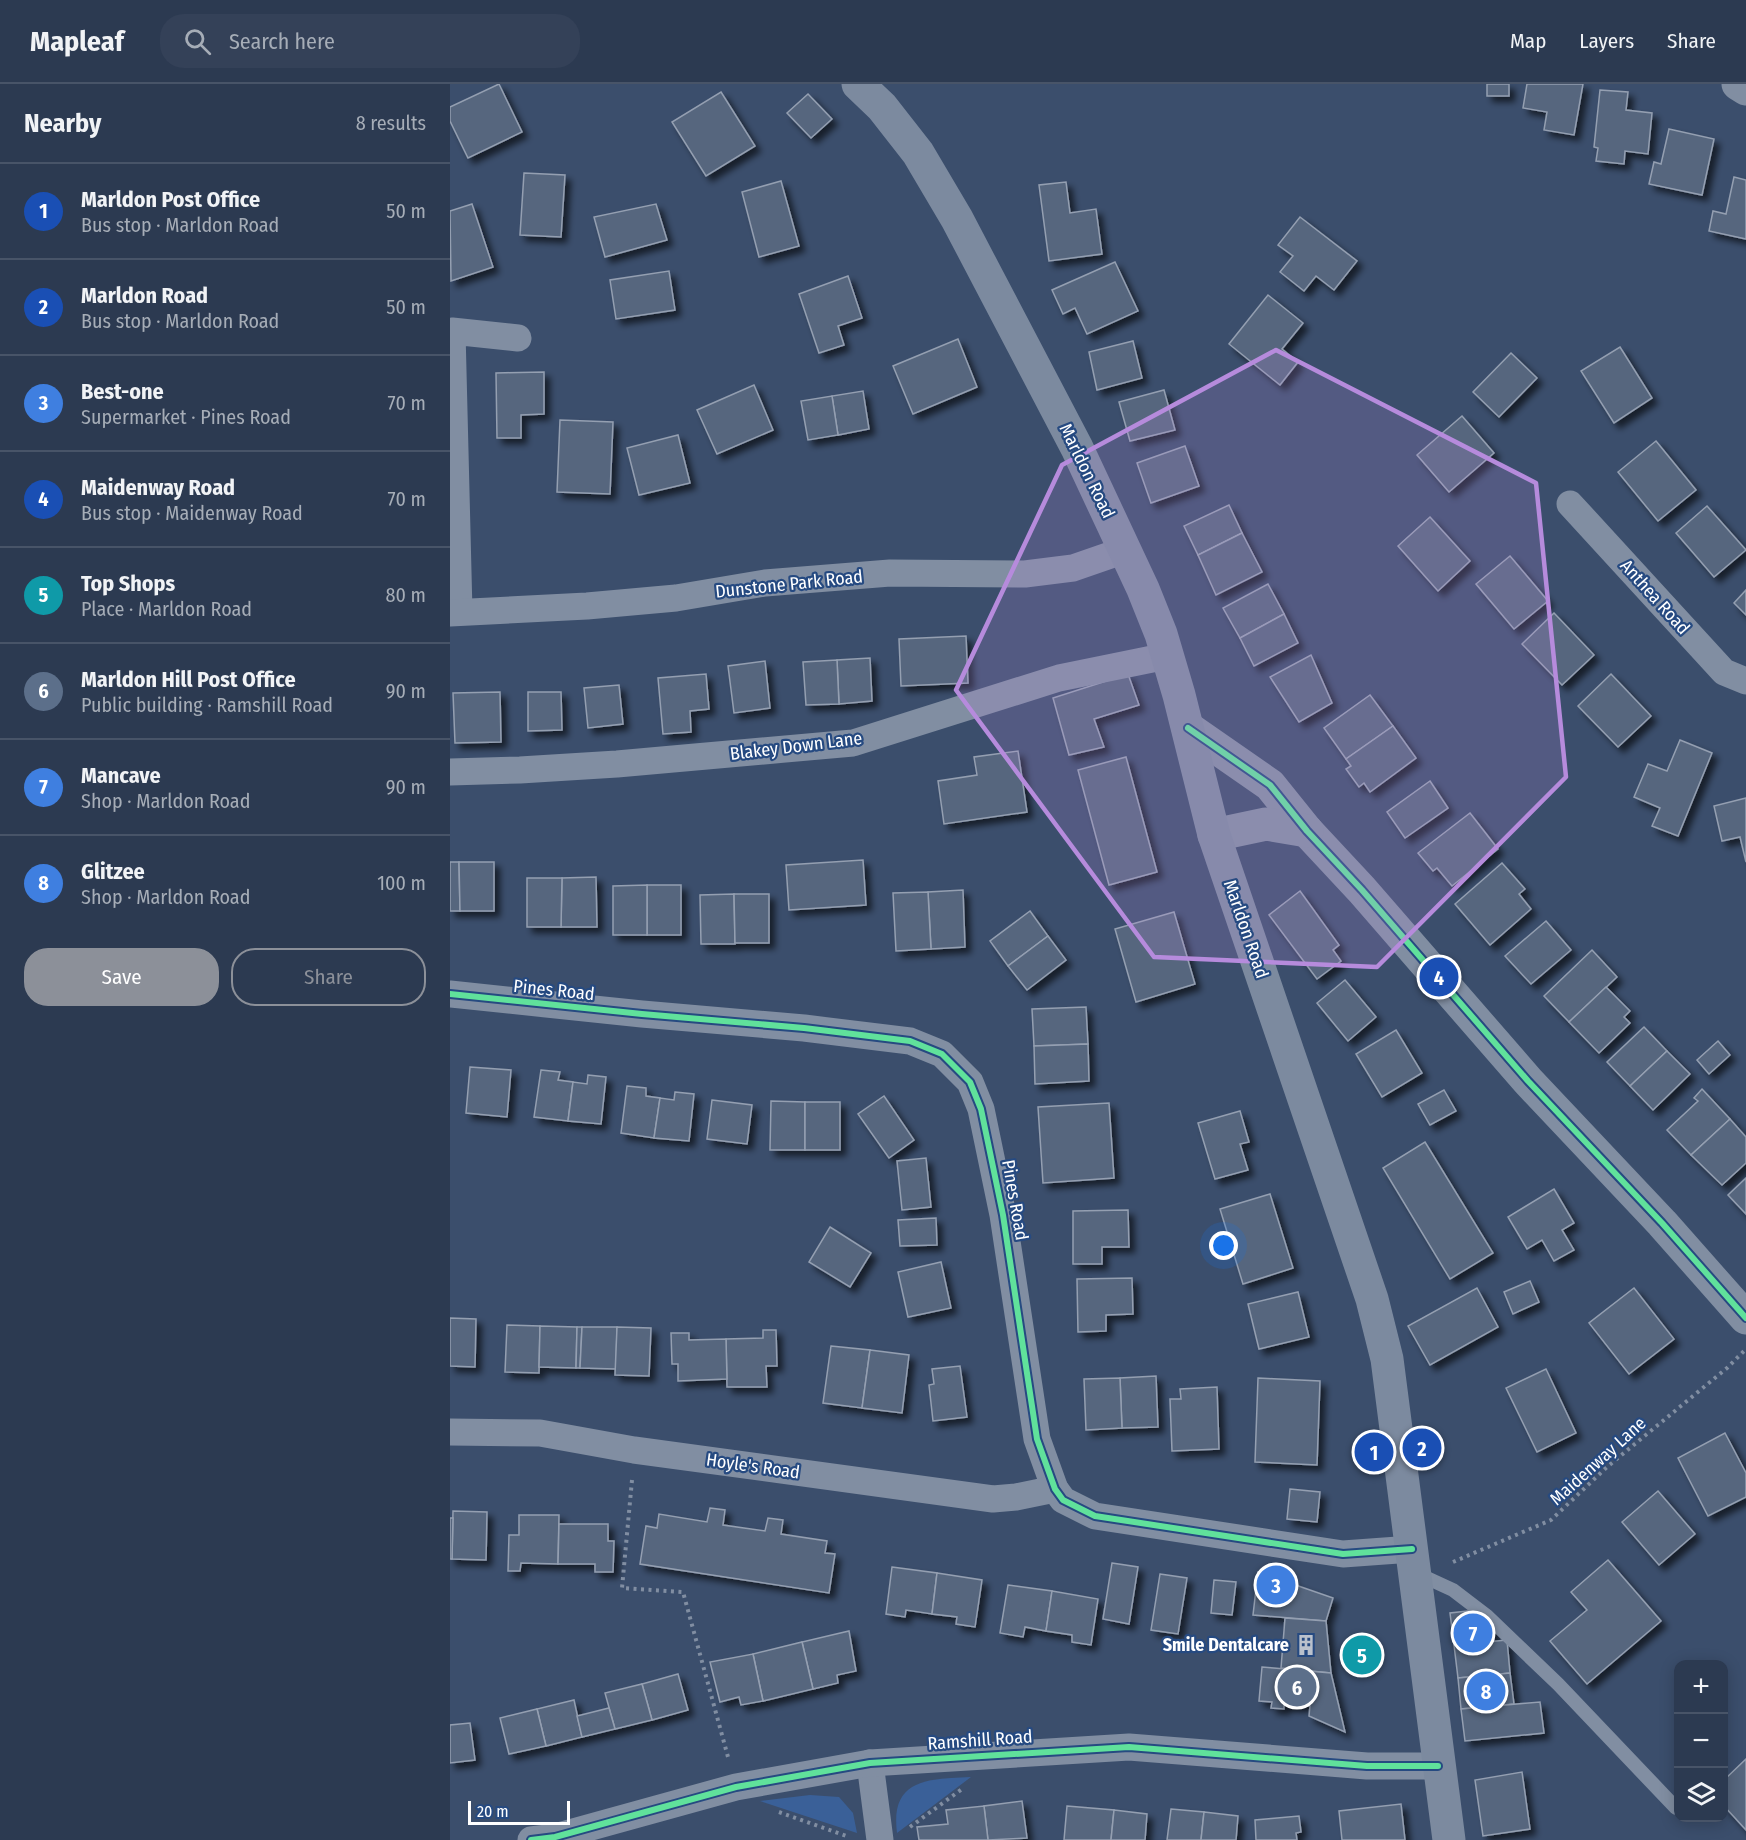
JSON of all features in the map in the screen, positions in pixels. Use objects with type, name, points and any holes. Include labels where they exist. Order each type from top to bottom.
[{"type":"main road","name":"Marldon Road","points":[[858,84],[882,107],[918,153],[957,219],[1077,448],[1161,634],[1188,728],[1214,835],[1372,1299],[1387,1359],[1449,1840]]},
{"type":"street","points":[[1738,84],[1746,89]]},
{"type":"street","points":[[454,613],[451,331],[518,338]]},
{"type":"street","name":"Anthea Road","points":[[1570,504],[1724,672],[1746,681]]},
{"type":"street","name":"Dunstone Park Road","points":[[454,613],[676,598],[765,584],[890,573],[1025,574],[1073,568],[1125,550]]},
{"type":"street","name":"Blakey Down Lane","points":[[450,772],[563,767],[853,743],[1059,678],[1167,656]]},
{"type":"street","points":[[1188,728],[1269,785],[1306,831],[1370,898],[1528,1081],[1662,1223],[1746,1318]]},
{"type":"street","points":[[1214,835],[1266,824],[1306,831]]},
{"type":"street","name":"Pines Road","points":[[450,994],[804,1028],[910,1041],[942,1054],[970,1082],[981,1109],[1004,1215],[1037,1440],[1055,1489]]},
{"type":"street","name":"Hoyle's Road","points":[[450,1432],[540,1433],[634,1450],[993,1499],[1055,1489]]},
{"type":"street","points":[[1055,1489],[1063,1500],[1095,1516],[1343,1554],[1413,1560]]},
{"type":"street","name":"Ramshill Road","points":[[531,1840],[555,1836],[736,1787],[870,1763],[1129,1747],[1366,1766],[1438,1766]]},
{"type":"street","points":[[870,1763],[890,1837]]},
{"type":"lane","points":[[1413,1560],[1487,1616],[1558,1684],[1674,1805]]},
{"type":"path","points":[[630,1499],[622,1588],[683,1593],[725,1745]]},
{"type":"path","points":[[890,1837],[965,1786]]},
{"type":"path","points":[[778,1812],[857,1840]]},
{"type":"highlighted area","points":[[1276,350],[1536,483],[1566,777],[1377,967],[1154,957],[956,690],[1062,465]]},
{"type":"shaded area","points":[[971,1777],[897,1833],[896,1815],[900,1801],[906,1792],[927,1781]]},
{"type":"shaded area","points":[[810,1795],[839,1797],[853,1813],[857,1833],[760,1801]]},
{"type":"building","points":[[499,84],[522,132],[468,158],[450,121],[450,107]]},
{"type":"building","points":[[1487,84],[1509,84],[1509,96],[1487,96]]},
{"type":"building","points":[[1527,84],[1583,84],[1574,135],[1544,130],[1547,112],[1523,108]]},
{"type":"building","points":[[1600,90],[1628,92],[1626,110],[1652,113],[1648,154],[1625,151],[1624,164],[1596,161],[1598,148],[1594,147]]},
{"type":"building","points":[[721,92],[755,146],[706,176],[672,122]]},
{"type":"building","points":[[808,94],[832,119],[811,138],[787,113]]},
{"type":"building","points":[[1669,129],[1714,139],[1702,195],[1649,184],[1654,162],[1661,164]]},
{"type":"building","points":[[524,173],[565,175],[561,237],[520,235]]},
{"type":"building","points":[[1734,177],[1746,180],[1746,239],[1709,231],[1713,211],[1726,214]]},
{"type":"building","points":[[781,181],[799,246],[759,257],[742,192]]},
{"type":"building","points":[[1066,182],[1070,213],[1096,209],[1102,254],[1049,261],[1039,185]]},
{"type":"building","points":[[472,204],[493,267],[451,281],[450,211]]},
{"type":"building","points":[[656,204],[667,240],[605,257],[594,217]]},
{"type":"building","points":[[1300,217],[1357,261],[1334,290],[1316,276],[1304,291],[1280,272],[1293,256],[1278,245]]},
{"type":"building","points":[[1115,262],[1138,311],[1087,334],[1075,308],[1063,314],[1052,290]]},
{"type":"building","points":[[669,271],[675,310],[616,319],[610,280]]},
{"type":"building","points":[[848,276],[862,318],[838,326],[844,345],[819,353],[799,294]]},
{"type":"building","points":[[1268,295],[1303,323],[1282,349],[1298,362],[1280,385],[1229,344]]},
{"type":"building","points":[[958,339],[977,387],[913,414],[893,366]]},
{"type":"building","points":[[1133,341],[1142,378],[1097,390],[1089,352]]},
{"type":"building","points":[[1620,347],[1652,398],[1614,423],[1581,371]]},
{"type":"building","points":[[1511,353],[1537,378],[1499,417],[1473,392]]},
{"type":"building","points":[[544,372],[544,414],[521,415],[521,438],[497,438],[496,373]]},
{"type":"building","points":[[754,385],[773,430],[717,454],[697,410]]},
{"type":"building","points":[[1164,390],[1175,430],[1130,441],[1119,402]]},
{"type":"building","points":[[863,391],[869,429],[838,435],[832,396]]},
{"type":"building","points":[[832,396],[838,435],[808,440],[801,401]]},
{"type":"building","points":[[1462,416],[1494,453],[1449,492],[1417,455]]},
{"type":"building","points":[[560,420],[613,422],[610,494],[557,492]]},
{"type":"building","points":[[678,435],[690,483],[639,495],[627,448]]},
{"type":"building","points":[[1656,441],[1696,490],[1658,521],[1618,472]]},
{"type":"building","points":[[1185,446],[1199,486],[1151,503],[1137,463]]},
{"type":"building","points":[[1229,505],[1242,533],[1198,555],[1184,526]]},
{"type":"building","points":[[1707,506],[1746,550],[1714,577],[1676,533]]},
{"type":"building","points":[[1430,517],[1470,561],[1438,591],[1398,546]]},
{"type":"building","points":[[1242,533],[1262,572],[1216,595],[1198,555]]},
{"type":"building","points":[[1510,556],[1548,601],[1514,629],[1476,584]]},
{"type":"building","points":[[1268,584],[1284,614],[1240,638],[1223,608]]},
{"type":"building","points":[[1746,590],[1746,615],[1734,603]]},
{"type":"building","points":[[1554,613],[1594,655],[1562,685],[1522,644]]},
{"type":"building","points":[[1284,614],[1298,643],[1254,666],[1240,638]]},
{"type":"building","points":[[966,636],[968,683],[901,686],[899,639]]},
{"type":"building","points":[[1311,655],[1332,703],[1299,722],[1270,677]]},
{"type":"building","points":[[870,658],[872,701],[839,704],[837,660]]},
{"type":"building","points":[[837,660],[839,704],[806,705],[803,662]]},
{"type":"building","points":[[765,661],[770,708],[734,713],[728,666]]},
{"type":"building","points":[[706,674],[709,709],[690,711],[691,732],[663,734],[658,678]]},
{"type":"building","points":[[1128,674],[1139,705],[1094,719],[1104,747],[1069,755],[1053,698]]},
{"type":"building","points":[[1611,674],[1651,716],[1618,747],[1578,706]]},
{"type":"building","points":[[619,685],[623,724],[588,728],[584,688]]},
{"type":"building","points":[[500,692],[501,742],[455,743],[453,693]]},
{"type":"building","points":[[528,692],[561,692],[562,730],[528,731]]},
{"type":"building","points":[[1370,695],[1393,726],[1346,759],[1324,728]]},
{"type":"building","points":[[1393,726],[1416,758],[1370,792],[1364,783],[1359,787],[1346,769],[1351,766],[1346,759]]},
{"type":"building","points":[[1680,740],[1712,753],[1678,836],[1652,826],[1660,808],[1634,797],[1648,764],[1667,771]]},
{"type":"building","points":[[1018,751],[1027,812],[944,824],[938,781],[977,775],[974,757]]},
{"type":"building","points":[[1126,757],[1157,872],[1109,885],[1078,770]]},
{"type":"building","points":[[1430,781],[1448,808],[1405,838],[1387,812]]},
{"type":"building","points":[[1746,798],[1746,862],[1740,837],[1722,841],[1714,806]]},
{"type":"building","points":[[1470,813],[1498,849],[1452,886],[1437,868],[1433,871],[1418,853]]},
{"type":"building","points":[[863,860],[866,905],[789,910],[786,865]]},
{"type":"building","points":[[450,862],[459,862],[460,911],[450,911]]},
{"type":"building","points":[[459,862],[494,862],[494,911],[460,911]]},
{"type":"building","points":[[1502,863],[1525,889],[1519,894],[1531,909],[1490,945],[1455,904]]},
{"type":"building","points":[[596,877],[597,927],[561,927],[562,878]]},
{"type":"building","points":[[527,878],[562,878],[561,927],[527,927]]},
{"type":"building","points":[[647,885],[681,885],[681,935],[647,935]]},
{"type":"building","points":[[647,885],[647,935],[613,935],[613,886]]},
{"type":"building","points":[[963,890],[965,947],[931,949],[928,892]]},
{"type":"building","points":[[1300,891],[1339,945],[1333,950],[1341,961],[1317,979],[1269,915]]},
{"type":"building","points":[[928,892],[931,949],[896,951],[893,893]]},
{"type":"building","points":[[734,894],[735,944],[701,944],[700,895]]},
{"type":"building","points":[[734,894],[769,894],[769,943],[735,943]]},
{"type":"building","points":[[1030,911],[1048,936],[1008,966],[990,941]]},
{"type":"building","points":[[1174,912],[1195,984],[1136,1002],[1115,929]]},
{"type":"building","points":[[1546,921],[1571,950],[1531,984],[1505,956]]},
{"type":"building","points":[[1048,936],[1066,960],[1027,990],[1008,966]]},
{"type":"building","points":[[1592,950],[1617,977],[1569,1022],[1544,996]]},
{"type":"building","points":[[1345,980],[1376,1017],[1348,1041],[1317,1003]]},
{"type":"building","points":[[1606,987],[1630,1011],[1624,1017],[1630,1023],[1599,1053],[1569,1022]]},
{"type":"building","points":[[1086,1007],[1088,1044],[1034,1046],[1032,1009]]},
{"type":"building","points":[[1644,1027],[1667,1051],[1630,1086],[1607,1062]]},
{"type":"building","points":[[1396,1030],[1422,1073],[1382,1097],[1356,1054]]},
{"type":"building","points":[[1718,1041],[1730,1055],[1709,1074],[1697,1060]]},
{"type":"building","points":[[1088,1044],[1089,1081],[1035,1084],[1034,1046]]},
{"type":"building","points":[[1667,1051],[1690,1074],[1653,1110],[1630,1086]]},
{"type":"building","points":[[470,1067],[511,1070],[507,1117],[466,1113]]},
{"type":"building","points":[[541,1070],[560,1072],[558,1080],[573,1082],[568,1121],[534,1117]]},
{"type":"building","points":[[588,1075],[606,1077],[601,1124],[568,1121],[573,1082],[587,1084]]},
{"type":"building","points":[[627,1086],[646,1088],[646,1096],[660,1098],[654,1138],[621,1133]]},
{"type":"building","points":[[1702,1089],[1730,1119],[1691,1155],[1667,1130],[1698,1101],[1694,1098]]},
{"type":"building","points":[[1444,1090],[1456,1111],[1430,1125],[1418,1104]]},
{"type":"building","points":[[675,1092],[694,1094],[689,1141],[654,1138],[660,1098],[674,1100]]},
{"type":"building","points":[[884,1096],[914,1140],[889,1158],[858,1114]]},
{"type":"building","points":[[712,1100],[752,1105],[747,1144],[707,1139]]},
{"type":"building","points":[[771,1101],[805,1102],[805,1150],[770,1150]]},
{"type":"building","points":[[805,1102],[840,1102],[840,1150],[805,1150]]},
{"type":"building","points":[[1109,1103],[1114,1178],[1043,1183],[1038,1107]]},
{"type":"building","points":[[1240,1111],[1249,1142],[1240,1144],[1248,1170],[1215,1179],[1198,1123]]},
{"type":"building","points":[[1730,1119],[1746,1137],[1746,1163],[1722,1185],[1691,1155]]},
{"type":"building","points":[[1425,1142],[1493,1253],[1450,1279],[1383,1168]]},
{"type":"building","points":[[926,1158],[931,1207],[902,1210],[897,1161]]},
{"type":"building","points":[[1746,1178],[1746,1214],[1728,1195]]},
{"type":"building","points":[[1554,1189],[1574,1223],[1562,1230],[1574,1250],[1554,1261],[1542,1240],[1527,1249],[1508,1217]]},
{"type":"building","points":[[1270,1194],[1293,1268],[1243,1284],[1220,1209]]},
{"type":"building","points":[[1128,1210],[1129,1247],[1102,1247],[1102,1264],[1073,1264],[1073,1211]]},
{"type":"building","points":[[936,1218],[937,1245],[900,1246],[898,1220]]},
{"type":"building","points":[[830,1227],[871,1253],[850,1287],[809,1262]]},
{"type":"building","points":[[941,1262],[951,1308],[908,1317],[898,1272]]},
{"type":"building","points":[[1132,1278],[1133,1314],[1106,1315],[1106,1331],[1078,1332],[1077,1279]]},
{"type":"building","points":[[1530,1281],[1539,1302],[1513,1314],[1504,1292]]},
{"type":"building","points":[[1477,1288],[1498,1327],[1430,1365],[1408,1326]]},
{"type":"building","points":[[1634,1288],[1674,1339],[1629,1374],[1589,1323]]},
{"type":"building","points":[[1298,1292],[1309,1337],[1259,1349],[1248,1304]]},
{"type":"building","points":[[450,1318],[476,1319],[475,1367],[450,1366]]},
{"type":"building","points":[[507,1325],[540,1326],[539,1373],[505,1372]]},
{"type":"building","points":[[540,1326],[577,1327],[576,1368],[539,1367]]},
{"type":"building","points":[[577,1327],[582,1327],[580,1368],[576,1368]]},
{"type":"building","points":[[582,1327],[617,1327],[616,1369],[580,1368]]},
{"type":"building","points":[[617,1327],[651,1328],[649,1376],[615,1375]]},
{"type":"building","points":[[763,1330],[776,1330],[777,1366],[766,1366],[767,1387],[727,1387],[726,1339],[763,1338]]},
{"type":"building","points":[[671,1333],[689,1333],[689,1340],[726,1339],[727,1379],[678,1381],[678,1364],[672,1364]]},
{"type":"building","points":[[831,1346],[870,1350],[862,1408],[823,1403]]},
{"type":"building","points":[[870,1350],[909,1355],[902,1413],[862,1408]]},
{"type":"building","points":[[960,1366],[967,1417],[933,1421],[929,1385],[934,1384],[932,1369]]},
{"type":"building","points":[[1546,1369],[1576,1433],[1537,1452],[1506,1388]]},
{"type":"building","points":[[1156,1376],[1158,1427],[1122,1428],[1120,1378]]},
{"type":"building","points":[[1120,1378],[1122,1428],[1086,1430],[1084,1379]]},
{"type":"building","points":[[1258,1378],[1320,1381],[1317,1465],[1255,1462]]},
{"type":"building","points":[[1217,1387],[1219,1449],[1172,1451],[1170,1399],[1181,1399],[1180,1389]]},
{"type":"building","points":[[1725,1433],[1746,1473],[1746,1497],[1708,1516],[1678,1458]]},
{"type":"building","points":[[1290,1489],[1320,1492],[1317,1522],[1287,1519]]},
{"type":"building","points":[[1658,1491],[1695,1534],[1659,1565],[1622,1522]]},
{"type":"building","points":[[710,1508],[725,1510],[723,1525],[765,1531],[768,1518],[783,1520],[781,1534],[827,1541],[825,1553],[835,1554],[829,1593],[640,1564],[646,1526],[657,1528],[659,1514],[707,1522]]},
{"type":"building","points":[[453,1511],[487,1512],[486,1560],[452,1559]]},
{"type":"building","points":[[519,1515],[559,1515],[558,1564],[521,1563],[520,1571],[508,1571],[509,1535],[519,1535]]},
{"type":"building","points":[[450,1518],[453,1518],[452,1559],[450,1559]]},
{"type":"building","points":[[559,1524],[608,1524],[608,1541],[614,1541],[613,1572],[595,1572],[595,1564],[558,1564]]},
{"type":"building","points":[[1608,1560],[1661,1621],[1587,1684],[1550,1641],[1587,1610],[1571,1592]]},
{"type":"building","points":[[1112,1563],[1138,1567],[1129,1624],[1103,1619]]},
{"type":"building","points":[[892,1567],[937,1573],[932,1614],[906,1610],[905,1617],[886,1614]]},
{"type":"building","points":[[1258,1572],[1333,1598],[1326,1621],[1253,1615]]},
{"type":"building","points":[[937,1573],[982,1580],[975,1627],[956,1624],[957,1617],[932,1614]]},
{"type":"building","points":[[1160,1574],[1187,1578],[1178,1634],[1151,1630]]},
{"type":"building","points":[[1214,1580],[1236,1582],[1232,1615],[1211,1613]]},
{"type":"building","points":[[1008,1585],[1052,1591],[1046,1631],[1025,1627],[1023,1637],[1000,1633]]},
{"type":"building","points":[[1052,1591],[1098,1599],[1091,1645],[1072,1642],[1072,1635],[1046,1631]]},
{"type":"building","points":[[1477,1610],[1485,1616],[1485,1626],[1493,1625],[1494,1641],[1454,1645],[1450,1613]]},
{"type":"building","name":"Smile Dentalcare","points":[[1285,1618],[1326,1621],[1331,1673],[1281,1668]]},
{"type":"building","points":[[849,1631],[856,1671],[837,1675],[838,1683],[813,1689],[802,1642]]},
{"type":"building","points":[[1507,1640],[1510,1673],[1458,1678],[1454,1645]]},
{"type":"building","points":[[802,1642],[813,1689],[763,1701],[753,1654]]},
{"type":"building","points":[[753,1654],[763,1701],[741,1705],[739,1697],[720,1702],[710,1662]]},
{"type":"building","points":[[1262,1667],[1331,1673],[1345,1732],[1309,1716],[1310,1706],[1284,1704],[1284,1709],[1271,1708],[1272,1702],[1259,1701]]},
{"type":"building","points":[[1510,1673],[1514,1704],[1461,1709],[1458,1678]]},
{"type":"building","points":[[678,1674],[688,1710],[652,1720],[642,1684]]},
{"type":"building","points":[[642,1684],[652,1720],[615,1729],[605,1693]]},
{"type":"building","points":[[574,1700],[582,1737],[546,1746],[537,1709]]},
{"type":"building","points":[[1540,1702],[1544,1733],[1465,1741],[1461,1709]]},
{"type":"building","points":[[609,1708],[615,1729],[582,1737],[577,1716]]},
{"type":"building","points":[[537,1709],[546,1746],[509,1754],[500,1718]]},
{"type":"building","points":[[470,1723],[475,1760],[450,1763],[450,1725]]},
{"type":"building","points":[[1746,1759],[1746,1830],[1728,1810],[1728,1776]]},
{"type":"building","points":[[1522,1772],[1530,1829],[1483,1836],[1475,1780]]},
{"type":"building","points":[[1022,1801],[1027,1838],[988,1840],[984,1806]]},
{"type":"building","points":[[1401,1804],[1405,1840],[1342,1840],[1339,1811]]},
{"type":"building","points":[[984,1806],[988,1840],[919,1840],[917,1827],[948,1824],[946,1810]]},
{"type":"building","points":[[1067,1806],[1114,1810],[1111,1840],[1064,1840]]},
{"type":"building","points":[[1171,1809],[1204,1812],[1201,1840],[1167,1840]]},
{"type":"building","points":[[1114,1810],[1147,1814],[1145,1840],[1111,1840]]},
{"type":"building","points":[[1204,1812],[1238,1816],[1236,1840],[1201,1840]]},
{"type":"building","points":[[1299,1816],[1301,1832],[1296,1833],[1297,1840],[1256,1840],[1255,1820]]},
{"type":"cycle path","points":[[1188,728],[1270,785],[1307,831],[1362,890],[1528,1081],[1662,1223],[1746,1318]]},
{"type":"cycle path","points":[[450,994],[804,1028],[910,1041],[942,1054],[970,1082],[981,1109],[1003,1215],[1037,1439],[1055,1489],[1063,1500],[1095,1516],[1343,1554],[1412,1549]]},
{"type":"cycle path","points":[[531,1840],[555,1837],[736,1787],[870,1763],[1129,1747],[1367,1766],[1438,1766]]},
{"type":"place","name":"Maidenway Road","points":[[1439,977]]},
{"type":"place","name":"Marldon Road","points":[[1422,1448]]},
{"type":"place","name":"Marldon Post Office","points":[[1374,1452]]},
{"type":"place","name":"Best-one","points":[[1276,1585]]},
{"type":"place","name":"Mancave","points":[[1473,1633]]},
{"type":"place","name":"Smile Dentalcare","points":[[1306,1645]]},
{"type":"place","name":"Top Shops","points":[[1362,1655]]},
{"type":"place","name":"Marldon Hill Post Office","points":[[1297,1687]]},
{"type":"place","name":"Glitzee","points":[[1486,1691]]}]
